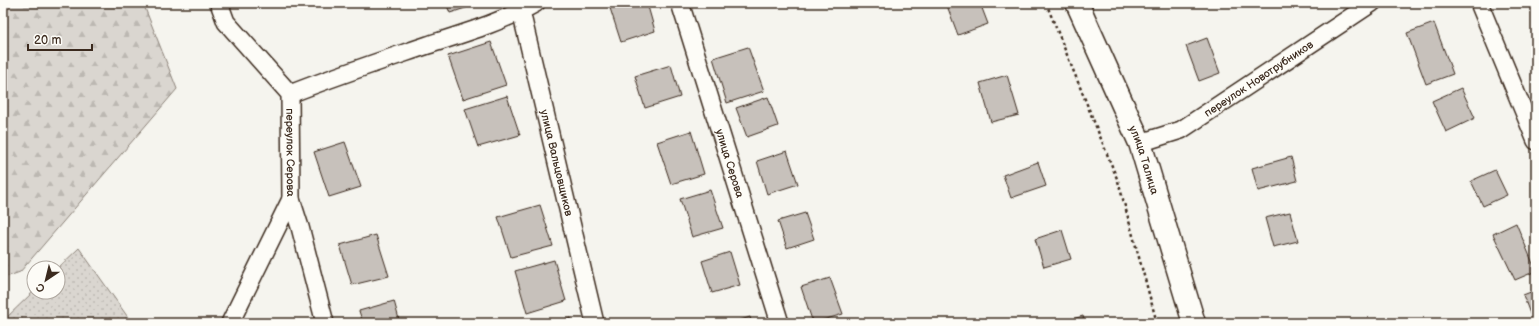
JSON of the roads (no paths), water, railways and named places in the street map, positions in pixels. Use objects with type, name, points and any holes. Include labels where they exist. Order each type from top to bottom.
[{"type":"main road","name":"улица Талица","points":[[1078,3],[1140,143],[1194,323]]},
{"type":"street","name":"переулок Серова","points":[[219,3],[226,22],[290,94],[291,199],[300,227],[325,323]]},
{"type":"street","name":"улица Серова","points":[[680,3],[780,323]]},
{"type":"street","name":"переулок Новотрубников","points":[[1140,143],[1181,130],[1372,3]]},
{"type":"street","points":[[1479,3],[1536,141]]},
{"type":"street","points":[[290,94],[335,76],[487,26],[525,6]]},
{"type":"street","name":"улица Вальцовщиков","points":[[525,6],[594,323]]},
{"type":"street","points":[[230,323],[291,199]]}]
